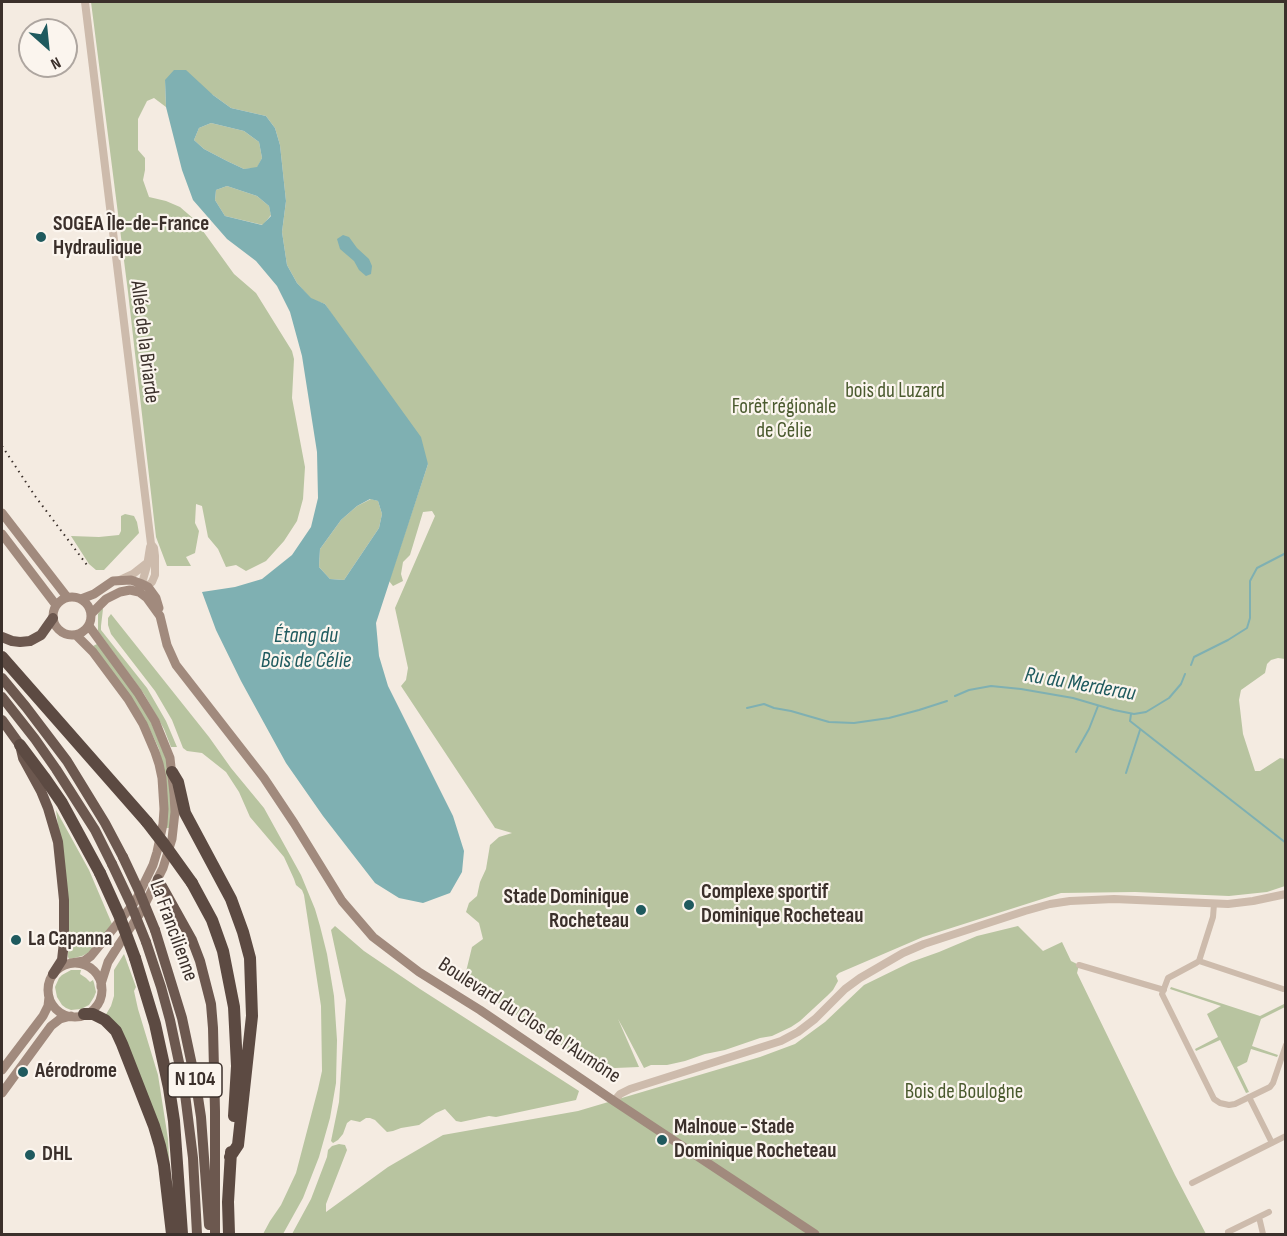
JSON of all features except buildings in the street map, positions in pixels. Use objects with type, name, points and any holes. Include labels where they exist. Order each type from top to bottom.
[{"type":"highway","points":[[2,637],[12,641],[30,641],[41,635],[53,618]]},
{"type":"highway","points":[[2,657],[147,822],[192,883],[212,921],[223,951],[234,1007],[237,1066],[230,1157],[229,1234]]},
{"type":"highway","name":"La Francilienne","points":[[2,678],[67,761],[105,823],[139,891],[155,930],[182,1018],[196,1084],[210,1234]]},
{"type":"highway","name":"La Francilienne","points":[[2,697],[56,769],[95,830],[130,902],[146,942],[170,1020],[184,1086],[193,1158],[197,1234]]},
{"type":"highway","points":[[2,720],[62,803],[100,873],[135,958],[156,1024],[169,1088],[174,1121],[182,1234]]},
{"type":"highway","points":[[20,745],[23,759],[48,808],[61,862],[64,900],[63,954],[60,965],[53,974]]},
{"type":"highway","points":[[172,772],[178,782],[185,813],[231,899],[250,958],[252,1016],[250,1037],[238,1145],[230,1157]]},
{"type":"highway","points":[[158,879],[192,940],[211,1004],[215,1234]]},
{"type":"highway","points":[[79,1015],[93,1014],[105,1020],[116,1031],[121,1041],[160,1146],[172,1234]]},
{"type":"main road","points":[[2,513],[67,597]]},
{"type":"main road","points":[[2,534],[56,605]]},
{"type":"main road","points":[[81,599],[94,594],[113,581],[131,580],[143,588]]},
{"type":"main road","points":[[91,614],[86,603],[81,599],[67,597],[54,609],[54,624],[62,633],[71,636],[81,633],[89,626],[91,614],[113,594],[143,588]]},
{"type":"main road","name":"Boulevard du Clos de l'Aumône","points":[[143,588],[156,598],[167,645],[176,665],[264,778],[342,901],[373,937],[419,972],[480,1010],[614,1101]]},
{"type":"main road","points":[[2,1093],[51,1026],[60,1019],[93,1010],[101,995],[101,984],[108,962],[141,912],[158,879],[173,829],[175,812],[172,772],[164,741],[146,705],[89,626]]},
{"type":"main road","points":[[2,1070],[45,1013],[49,1002],[49,983],[53,974],[63,965],[84,961],[91,956],[135,902],[153,865],[163,824],[162,778],[153,745],[128,699],[93,652],[76,635]]},
{"type":"main road","points":[[71,963],[83,964],[92,969],[99,978],[101,987]]},
{"type":"main road","points":[[48,992],[57,1010],[65,1014],[79,1015]]},
{"type":"main road","points":[[614,1101],[815,1234]]},
{"type":"street","name":"Allée de la Briarde","points":[[85,2],[151,544],[143,588]]},
{"type":"street","name":"Allée de la Briarde","points":[[143,588],[154,578],[156,571],[154,548],[151,544]]},
{"type":"street","points":[[120,580],[134,574],[147,563]]},
{"type":"street","name":"Boulevard du Clos de l'Aumône","points":[[614,1101],[620,1094],[630,1089],[781,1041],[815,1019],[860,978],[903,953],[1025,911],[1070,901],[1123,899],[1214,904],[1241,903],[1286,894]]},
{"type":"street","points":[[1214,904],[1213,917],[1199,961],[1168,978],[1162,994],[1214,1099],[1229,1105],[1235,1104],[1270,1087],[1286,1045]]},
{"type":"street","points":[[1199,961],[1285,990]]},
{"type":"street","points":[[1079,965],[1164,990]]},
{"type":"street","points":[[1249,1097],[1272,1143]]},
{"type":"street","points":[[1192,1183],[1286,1136]]},
{"type":"street","points":[[1228,1232],[1269,1212]]},
{"type":"street","points":[[1259,1217],[1263,1234]]},
{"type":"green space","name":"Forêt régionale de Célie","points":[[91,2],[1285,2],[1285,659],[1271,660],[1267,664],[1265,673],[1241,690],[1239,700],[1243,734],[1255,771],[1260,771],[1280,758],[1285,759],[1285,886],[1267,892],[1229,896],[1135,892],[1061,893],[923,937],[839,973],[836,976],[838,981],[827,996],[800,1021],[772,1036],[685,1061],[644,1068],[618,1019],[639,1067],[615,1068],[589,1064],[464,980],[472,947],[483,939],[479,923],[466,912],[469,903],[477,896],[486,869],[490,845],[499,837],[512,833],[495,828],[401,686],[406,680],[408,668],[395,608],[435,516],[432,511],[423,512],[410,555],[403,562],[401,574],[403,581],[393,586],[389,581],[428,464],[325,304],[311,299],[297,283],[287,265],[282,232],[286,201],[280,145],[275,128],[266,116],[231,108],[213,95],[165,80],[166,107],[154,98],[147,101],[138,119],[138,150],[145,158],[143,180],[149,197],[180,207],[195,220],[234,274],[256,293],[292,351],[294,359],[292,398],[305,467],[303,499],[297,521],[284,541],[266,561],[246,571],[236,565],[226,567],[218,549],[208,537],[202,506],[196,504],[195,523],[199,531],[195,553],[186,557],[191,566],[167,566],[156,537]]},
{"type":"green space","points":[[211,123],[244,131],[259,142],[262,158],[257,168],[244,169],[204,149],[194,140],[199,128]]},
{"type":"green space","points":[[227,186],[257,196],[269,206],[271,215],[263,225],[225,216],[215,200],[216,190]]},
{"type":"green space","points":[[371,499],[378,501],[382,514],[379,528],[344,580],[330,579],[319,567],[320,549],[341,520],[357,506]]},
{"type":"green space","points":[[125,514],[134,516],[139,533],[104,570],[96,570],[89,564],[71,536],[119,535],[121,516]]},
{"type":"green space","points":[[102,608],[101,630],[147,688],[166,721],[177,747],[171,747],[164,729],[144,694],[98,631],[98,614]]},
{"type":"green space","points":[[111,614],[264,808],[301,875],[320,926],[334,996],[337,1040],[336,1083],[330,1118],[319,1157],[303,1198],[283,1234],[263,1234],[281,1205],[296,1173],[322,1071],[321,1006],[304,895],[296,885],[284,857],[250,817],[239,792],[226,772],[202,753],[187,751],[183,748],[172,720],[155,691],[111,634],[108,618]]},
{"type":"green space","points":[[97,644],[149,717],[167,761],[171,781],[171,828],[166,828],[163,766],[159,749],[145,719],[93,646]]},
{"type":"green space","points":[[56,810],[89,870],[112,924],[90,952],[69,959],[69,913]]},
{"type":"green space","points":[[335,926],[364,951],[420,989],[579,1091],[576,1100],[461,1122],[456,1121],[445,1109],[419,1125],[387,1132],[370,1118],[360,1122],[351,1120],[347,1123],[343,1134],[333,1143],[331,1141],[339,1102],[346,1000],[331,930]]},
{"type":"green space","name":"Bois de Boulogne","points":[[1018,926],[1043,951],[1062,942],[1071,961],[1079,965],[1077,973],[1206,1234],[292,1234],[311,1199],[328,1150],[332,1146],[345,1145],[347,1150],[326,1204],[326,1212],[388,1167],[443,1135],[578,1111],[760,1057],[795,1044],[825,1022],[864,985],[911,962],[977,936]]},
{"type":"green space","points":[[124,954],[136,987],[134,991],[138,1009],[158,1075],[168,1139],[170,1176],[105,1016],[114,996],[114,970]]},
{"type":"green space","points":[[71,970],[81,970],[80,974],[90,982],[93,980],[94,983],[96,992],[94,997],[89,1005],[81,1009],[66,1008],[57,997],[55,987],[59,978]]},
{"type":"green space","points":[[1171,987],[1260,1016],[1284,1004],[1285,1007],[1261,1019],[1252,1046],[1278,1055],[1277,1057],[1251,1049],[1247,1062],[1237,1067],[1249,1092],[1246,1093],[1220,1040],[1196,1051],[1195,1049],[1218,1037],[1207,1014],[1221,1006],[1170,989]]},
{"type":"water","name":"Étang du Bois de Célie","points":[[174,70],[186,70],[231,108],[266,116],[275,128],[280,145],[286,201],[282,232],[287,265],[297,283],[311,298],[325,304],[421,437],[428,464],[376,623],[379,656],[388,686],[453,816],[464,851],[462,872],[450,893],[423,903],[399,898],[375,883],[323,816],[286,763],[241,681],[216,630],[202,592],[235,587],[262,579],[292,555],[311,527],[318,498],[317,452],[302,356],[290,312],[277,286],[256,261],[227,239],[193,200],[182,170],[166,107],[165,80]],"holes":[[[211,123],[244,131],[259,142],[262,158],[257,167],[244,169],[204,149],[194,140],[199,128]],[[227,186],[257,196],[269,206],[271,216],[262,225],[225,216],[215,200],[216,190]],[[370,499],[378,501],[382,514],[379,528],[344,580],[330,579],[319,567],[320,549],[341,520],[357,506]]]},
{"type":"water","points":[[343,235],[349,237],[369,259],[372,266],[371,274],[366,276],[340,249],[337,239]]},
{"type":"waterway","name":"Ru du Merderau","points":[[1191,665],[1194,657],[1247,628],[1250,618],[1250,581],[1257,568],[1286,553]]},
{"type":"waterway","name":"Ru du Merderau","points":[[955,696],[969,690],[991,686],[1021,689],[1073,698],[1134,714],[1146,712],[1169,698],[1181,684],[1185,674]]},
{"type":"waterway","name":"Ru du Merderau","points":[[747,708],[764,704],[829,722],[854,723],[889,718],[947,701]]},
{"type":"waterway","points":[[1076,752],[1089,729],[1098,706]]},
{"type":"waterway","points":[[1131,714],[1130,721],[1286,843]]},
{"type":"waterway","points":[[1126,773],[1140,730]]},
{"type":"railway","points":[[2,446],[35,496],[87,565]]},
{"type":"place","name":"SOGEA Île-de-France Hydraulique","points":[[41,237]]},
{"type":"place","name":"Complexe sportif Dominique Rocheteau","points":[[689,905]]},
{"type":"place","name":"Stade Dominique Rocheteau","points":[[641,910]]},
{"type":"place","name":"La Capanna","points":[[16,940]]},
{"type":"place","name":"Aérodrome","points":[[23,1072]]},
{"type":"place","name":"Malnoue - Stade Dominique Rocheteau","points":[[662,1140]]},
{"type":"place","name":"DHL","points":[[30,1155]]},
{"type":"park label","name":"bois du Luzard","points":[[895,392]]}]
